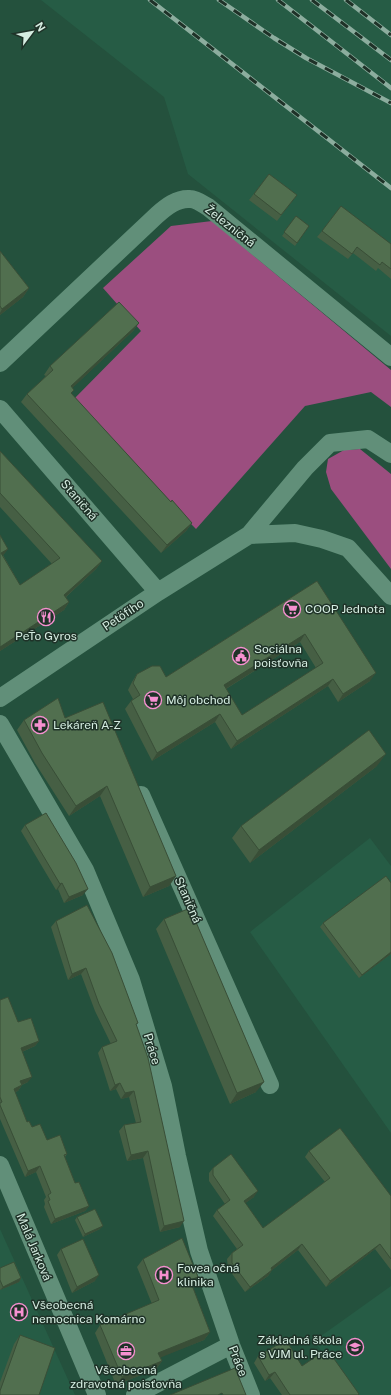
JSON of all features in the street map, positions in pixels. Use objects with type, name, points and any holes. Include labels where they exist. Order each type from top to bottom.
[{"type":"street","name":"Železničná","points":[[0,363],[167,206],[178,200],[192,199],[208,207],[391,357]]},
{"type":"street","name":"Staničná","points":[[0,409],[158,592]]},
{"type":"street","name":"Petöfiho","points":[[0,698],[158,592],[249,535],[305,468],[330,443],[368,439],[391,454]]},
{"type":"street","name":"Petöfiho","points":[[249,535],[295,532],[348,548],[391,596]]},
{"type":"street","name":"Práce","points":[[0,724],[85,870],[131,980],[163,1086],[177,1156],[199,1251],[231,1345],[251,1395]]},
{"type":"street","name":"Staničná","points":[[135,781],[270,1084]]},
{"type":"street","name":"Malá Jarková","points":[[0,1165],[97,1395]]},
{"type":"street","points":[[134,1395],[231,1345]]},
{"type":"shaded area","points":[[41,0],[391,0],[391,336],[188,174],[164,97]]},
{"type":"shaded area","points":[[212,221],[391,370],[391,407],[371,392],[305,406],[196,529],[71,402],[141,331],[103,288],[171,226]]},
{"type":"shaded area","points":[[360,449],[391,474],[391,569],[331,489],[326,472],[328,459],[344,450]]},
{"type":"shaded area","points":[[370,838],[391,866],[391,1133],[250,932]]},
{"type":"shaded area","name":"Všeobecná nemocnica Komárno","points":[[0,1229],[75,1395],[0,1395]]},
{"type":"shaded area","name":"Základná škola s VJM ul. Práce","points":[[391,1286],[391,1395],[355,1395],[314,1341]]},
{"type":"building","points":[[269,174],[297,195],[281,215],[254,194]]},
{"type":"building","points":[[341,206],[391,244],[391,269],[382,262],[380,265],[357,247],[352,254],[322,231]]},
{"type":"building","points":[[296,216],[309,226],[297,243],[284,232]]},
{"type":"building","points":[[0,251],[29,288],[2,309],[0,306]]},
{"type":"building","points":[[119,302],[139,323],[71,386],[74,390],[71,393],[192,523],[167,545],[27,394],[53,370],[50,366]]},
{"type":"building","points":[[0,451],[102,561],[64,595],[69,602],[0,647],[0,535],[8,549],[1,553],[20,585],[60,558],[0,493]]},
{"type":"building","points":[[317,581],[376,673],[343,694],[333,679],[237,741],[220,714],[157,753],[131,701],[140,695],[133,683],[137,674],[152,666],[160,666],[166,677]],"holes":[[[305,634],[323,663],[242,715],[224,685]]]},
{"type":"building","points":[[58,698],[65,718],[103,702],[176,876],[150,887],[107,786],[76,806],[42,753],[24,720]]},
{"type":"building","points":[[369,730],[386,754],[259,850],[241,826]]},
{"type":"building","points":[[46,813],[76,863],[88,889],[69,897],[62,883],[60,884],[25,825]]},
{"type":"building","points":[[386,876],[391,883],[391,952],[362,975],[323,923]]},
{"type":"building","points":[[87,905],[112,953],[138,1023],[136,1024],[148,1058],[184,1221],[164,1226],[148,1151],[131,1155],[124,1125],[141,1122],[134,1091],[125,1093],[120,1083],[115,1085],[102,1047],[117,1041],[99,1004],[86,968],[72,974],[56,921]]},
{"type":"building","points":[[190,908],[264,1082],[237,1093],[164,919]]},
{"type":"building","points":[[8,997],[18,1022],[31,1018],[39,1041],[21,1048],[32,1077],[20,1081],[22,1085],[14,1089],[27,1122],[29,1121],[32,1127],[40,1124],[47,1140],[60,1135],[67,1154],[64,1155],[75,1183],[79,1182],[89,1206],[55,1219],[48,1201],[50,1200],[48,1195],[51,1193],[40,1166],[28,1171],[0,1105],[2,1102],[0,1097],[0,1000]]},
{"type":"building","points":[[340,1128],[391,1196],[391,1259],[380,1244],[330,1281],[302,1244],[271,1268],[272,1270],[250,1287],[232,1263],[232,1253],[243,1245],[217,1210],[230,1200],[213,1175],[213,1168],[231,1154],[258,1191],[244,1201],[263,1228],[330,1178],[309,1151]]},
{"type":"building","points":[[95,1209],[103,1226],[85,1234],[77,1217]]},
{"type":"building","points":[[182,1238],[198,1277],[190,1280],[210,1332],[158,1353],[162,1361],[122,1377],[100,1325],[159,1300],[143,1259]]},
{"type":"building","points":[[83,1239],[99,1275],[77,1287],[61,1249]]},
{"type":"building","points":[[14,1262],[21,1278],[3,1287],[0,1280],[0,1268]]},
{"type":"building","points":[[20,1335],[55,1348],[39,1395],[0,1395],[0,1391]]},
{"type":"building","points":[[286,1340],[302,1366],[327,1349],[359,1394],[290,1395],[275,1372],[269,1375],[258,1356]]},
{"type":"building","points":[[235,1368],[246,1395],[223,1395],[222,1393],[218,1395],[170,1395]]},
{"type":"railway","points":[[150,0],[391,188]]},
{"type":"railway","points":[[219,0],[306,58],[391,103]]},
{"type":"railway","points":[[278,0],[391,88]]},
{"type":"railway","points":[[312,0],[391,60]]},
{"type":"railway","points":[[346,0],[391,35]]},
{"type":"place","name":"COOP Jednota","points":[[292,609]]},
{"type":"place","name":"PeŤo Gyros","points":[[46,617]]},
{"type":"place","name":"Sociálna poisťovňa","points":[[241,656]]},
{"type":"place","name":"Môj obchod","points":[[153,700]]},
{"type":"place","name":"Lekáreň A-Z","points":[[40,725]]},
{"type":"place","name":"Fovea očná klinika","points":[[164,1275]]},
{"type":"place","name":"Všeobecná nemocnica Komárno","points":[[19,1312]]},
{"type":"place","name":"Základná škola s VJM ul. Práce","points":[[355,1347]]},
{"type":"place","name":"Všeobecná zdravotná poisťovňa","points":[[126,1351]]}]
